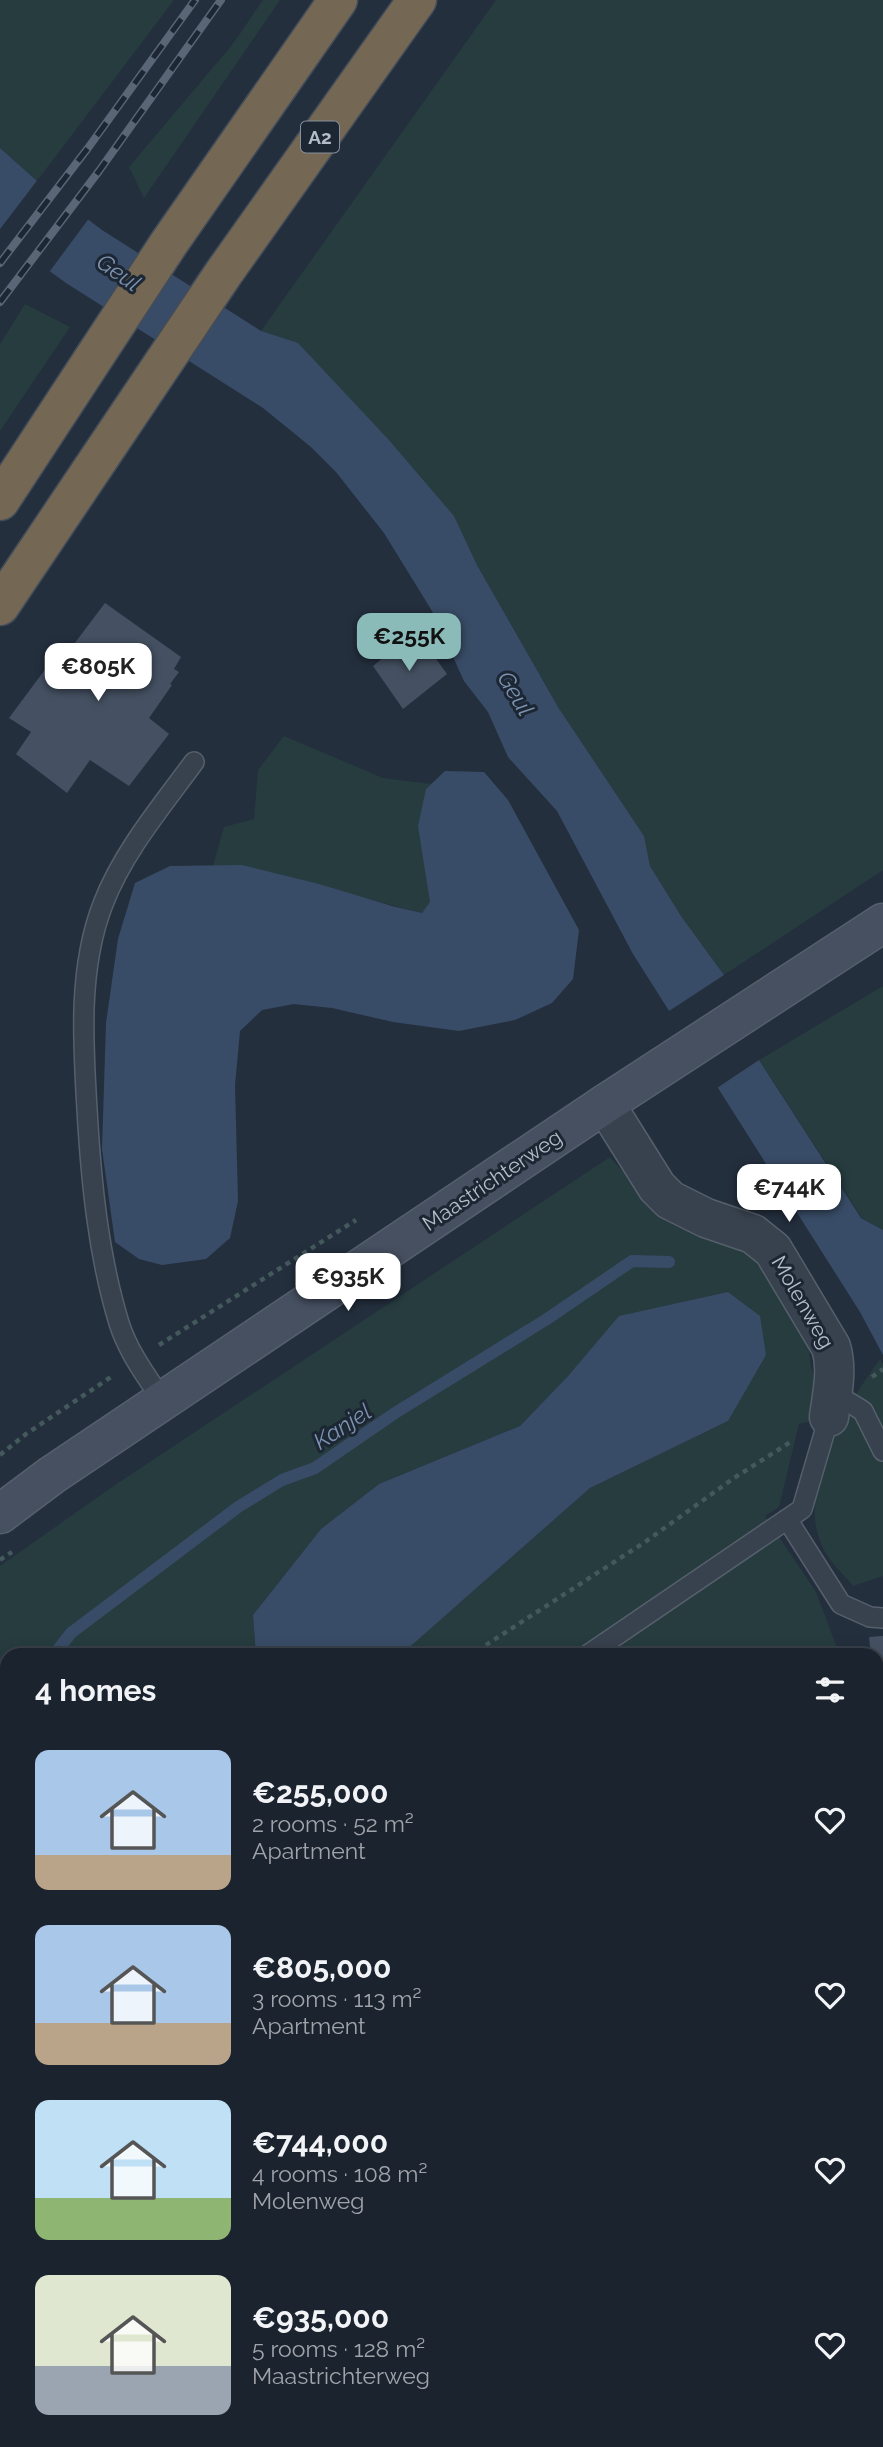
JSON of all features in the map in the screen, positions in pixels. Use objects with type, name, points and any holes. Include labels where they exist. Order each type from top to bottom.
[{"type":"highway","points":[[0,501],[169,243],[338,0]]},
{"type":"highway","name":"A2","points":[[0,606],[223,274],[417,0]]},
{"type":"main road","name":"Maastrichterweg","points":[[0,1514],[52,1475],[605,1104],[666,1067],[883,923]]},
{"type":"street","name":"Molenweg","points":[[605,1104],[657,1187],[670,1200],[706,1218],[753,1234],[773,1250],[831,1347],[835,1359],[831,1404]]},
{"type":"lane","points":[[163,1401],[136,1360],[120,1325],[108,1282],[90,1174],[83,1043],[84,1005],[88,963],[102,906],[121,865],[194,762]]},
{"type":"lane","points":[[598,1648],[802,1509],[831,1404],[863,1411],[883,1451]]},
{"type":"lane","points":[[787,1520],[841,1604],[870,1617],[883,1618]]},
{"type":"path","points":[[0,1455],[26,1434],[222,1305]]},
{"type":"path","points":[[876,1373],[883,1369]]},
{"type":"path","points":[[481,1648],[645,1542],[831,1404]]},
{"type":"green space","points":[[0,0],[174,0],[37,181],[0,148]]},
{"type":"green space","points":[[263,0],[280,0],[144,198],[129,167],[232,45]]},
{"type":"green space","points":[[496,0],[883,0],[883,870],[724,975],[681,916],[650,866],[644,836],[558,707],[477,565],[454,516],[261,331]]},
{"type":"green space","points":[[25,304],[70,327],[0,431],[0,344]]},
{"type":"green space","points":[[284,736],[383,778],[431,784],[426,789],[426,872],[430,903],[422,913],[242,866],[213,866],[224,827],[254,819],[258,770]]},
{"type":"green space","points":[[883,986],[883,1230],[862,1218],[759,1060]]},
{"type":"green space","points":[[610,1157],[651,1204],[753,1257],[808,1340],[811,1367],[829,1417],[799,1424],[779,1507],[765,1516],[816,1592],[837,1648],[406,1648],[590,1488],[728,1421],[569,1375],[520,1426],[379,1484],[321,1529],[253,1615],[255,1648],[0,1648],[0,1566],[115,1485]]},
{"type":"green space","points":[[880,1359],[883,1364],[883,1576],[853,1586],[825,1552],[816,1529],[815,1504],[827,1451],[852,1401]]},
{"type":"water","name":"Geul","points":[[0,148],[37,181],[102,230],[261,331],[298,343],[388,439],[454,516],[477,565],[558,707],[644,836],[650,866],[681,916],[724,975],[759,1060],[861,1218],[883,1230],[883,1355],[860,1312],[633,954],[557,811],[508,757],[488,712],[464,681],[432,611],[384,533],[336,472],[311,447],[263,408],[66,283],[0,235]]},
{"type":"water","points":[[445,771],[484,772],[508,800],[579,930],[573,979],[552,1003],[515,1020],[459,1031],[393,1022],[332,1008],[294,1004],[262,1010],[240,1031],[235,1085],[238,1201],[230,1238],[206,1259],[162,1265],[139,1259],[115,1242],[102,1149],[106,1023],[118,939],[135,883],[170,866],[242,865],[422,913],[430,902],[418,826],[426,789]]},
{"type":"water","points":[[728,1292],[760,1316],[766,1355],[728,1421],[590,1488],[412,1645],[406,1648],[255,1648],[253,1615],[321,1529],[379,1484],[520,1426],[569,1375],[619,1316]]},
{"type":"pier","points":[[39,178],[90,217],[47,275],[0,239],[0,229]]},
{"type":"pier","points":[[727,973],[762,1058],[714,1090],[666,1013]]},
{"type":"building","points":[[105,603],[181,657],[174,669],[179,672],[149,718],[169,734],[129,786],[90,760],[67,793],[16,754],[31,732],[9,718],[58,652],[65,656]]},
{"type":"building","points":[[402,642],[412,655],[426,645],[447,674],[403,709],[373,666]]},
{"type":"building","points":[[883,1636],[883,1648],[870,1648],[869,1637]]},
{"type":"waterway","name":"Kanjel","points":[[59,1648],[71,1633],[238,1507],[282,1480],[315,1468],[395,1413],[547,1319],[632,1261],[669,1262]]},
{"type":"railway","points":[[0,263],[88,148],[195,0]]},
{"type":"railway","points":[[0,302],[99,171],[221,0]]}]
